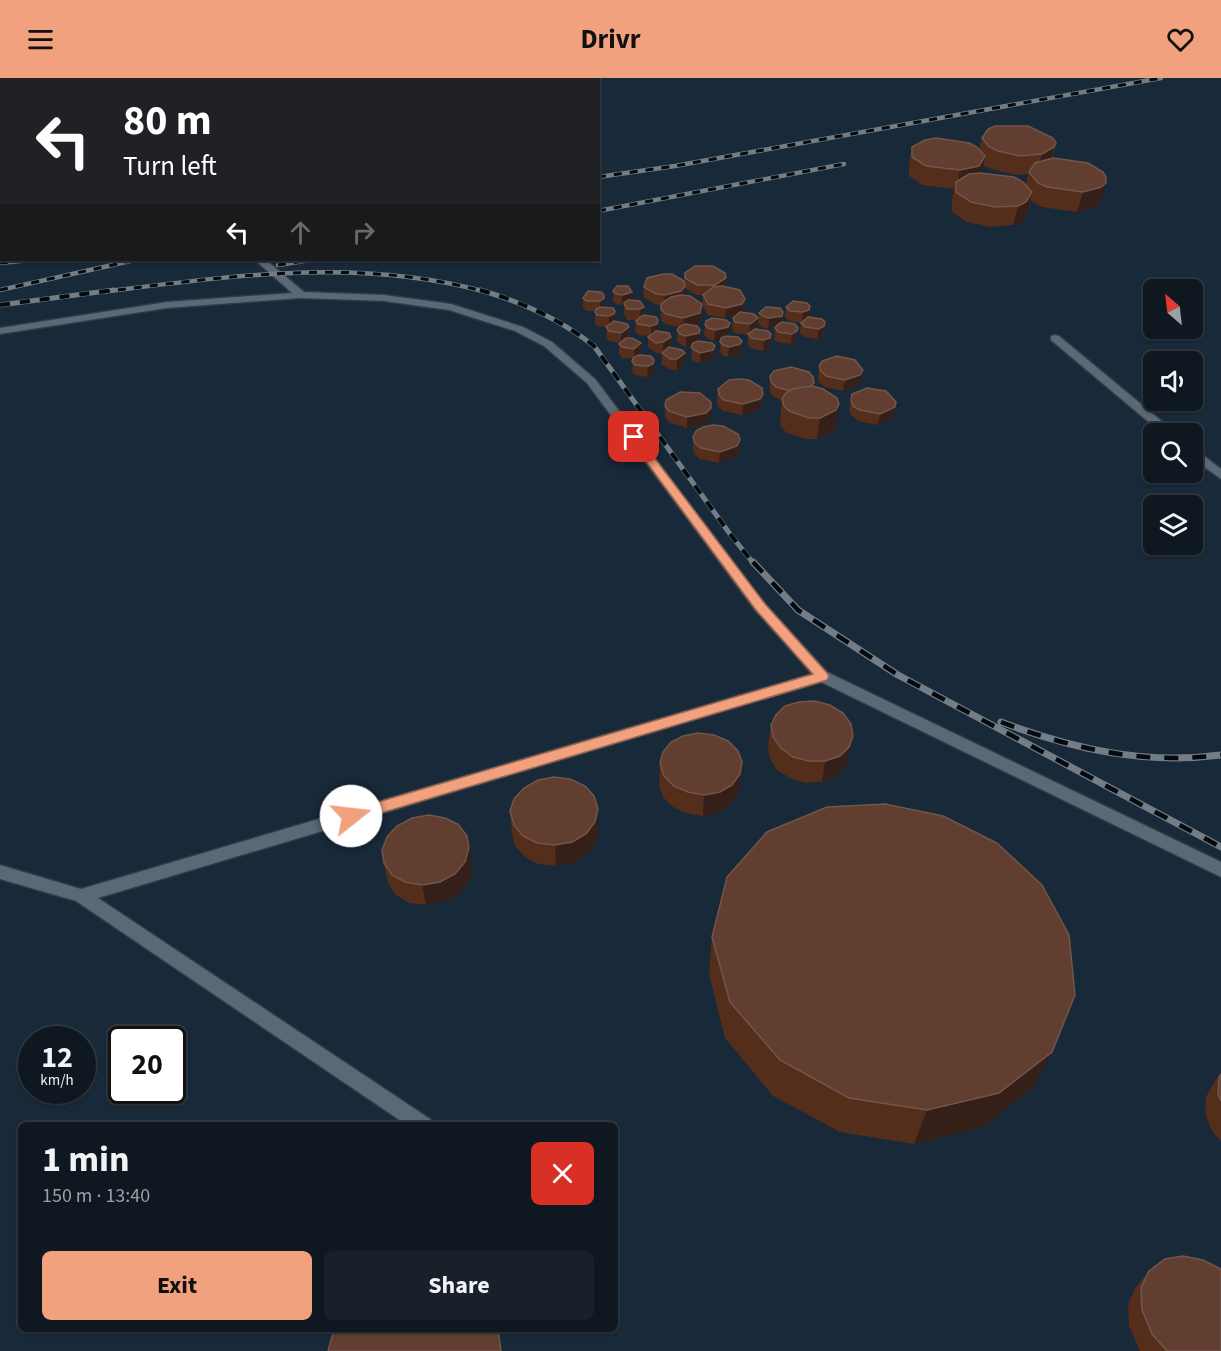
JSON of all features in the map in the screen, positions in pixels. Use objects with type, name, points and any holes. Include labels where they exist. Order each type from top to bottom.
[{"type":"lane","points":[[261,261],[300,295]]},
{"type":"lane","points":[[0,331],[167,305],[300,295],[384,298],[451,307],[519,329],[548,344],[591,381],[760,607],[822,676],[1221,870]]},
{"type":"lane","points":[[1055,338],[1158,423]]},
{"type":"lane","points":[[1203,460],[1221,475]]},
{"type":"lane","points":[[81,896],[822,676]]},
{"type":"lane","points":[[0,872],[81,896],[419,1122]]},
{"type":"shaded area","points":[[600,78],[1221,78],[1221,1351],[0,1351],[0,261],[600,261]]},
{"type":"building","points":[[995,126],[1028,126],[1053,138],[1056,143],[1054,147],[1042,154],[1020,156],[998,151],[989,147],[982,138],[988,129]]},
{"type":"building","points":[[936,138],[969,143],[977,147],[985,156],[979,166],[960,170],[926,166],[912,157],[912,147],[925,140]]},
{"type":"building","points":[[1053,158],[1088,163],[1103,172],[1106,183],[1101,187],[1083,192],[1047,187],[1038,183],[1029,172],[1035,163]]},
{"type":"building","points":[[969,174],[1014,177],[1023,182],[1032,192],[1026,202],[1018,206],[995,207],[971,202],[956,192],[956,182]]},
{"type":"building","points":[[695,266],[713,266],[725,273],[726,278],[715,285],[697,285],[685,278],[685,273]]},
{"type":"building","points":[[672,274],[684,281],[685,286],[681,291],[665,295],[656,294],[644,287],[647,278]]},
{"type":"building","points":[[617,286],[628,286],[632,292],[616,294],[613,291]]},
{"type":"building","points":[[722,286],[740,290],[745,299],[742,304],[726,308],[708,304],[703,295],[713,287]]},
{"type":"building","points":[[588,291],[601,292],[604,298],[600,301],[587,301],[583,298]]},
{"type":"building","points":[[690,296],[702,304],[700,313],[683,318],[666,314],[661,309],[661,304],[671,297]]},
{"type":"building","points":[[628,300],[640,301],[644,307],[627,309],[624,303]]},
{"type":"building","points":[[793,301],[807,303],[810,306],[809,310],[790,311],[786,307]]},
{"type":"building","points":[[766,307],[780,308],[783,312],[782,316],[769,318],[763,316],[759,313]]},
{"type":"building","points":[[613,308],[614,314],[597,315],[596,309]]},
{"type":"building","points":[[740,312],[754,314],[758,318],[750,324],[735,322],[733,318]]},
{"type":"building","points":[[643,315],[656,317],[657,324],[651,326],[638,324],[636,321]]},
{"type":"building","points":[[808,317],[822,319],[825,322],[824,326],[819,329],[805,327],[801,323]]},
{"type":"building","points":[[712,318],[726,320],[730,323],[728,327],[715,330],[708,328],[705,325],[706,321]]},
{"type":"building","points":[[614,321],[627,324],[629,327],[621,333],[609,331],[606,327]]},
{"type":"building","points":[[782,322],[795,324],[797,331],[792,334],[778,332],[775,328]]},
{"type":"building","points":[[685,324],[697,326],[699,333],[686,336],[680,334],[677,330]]},
{"type":"building","points":[[755,329],[768,331],[771,334],[770,338],[764,340],[751,338],[748,334]]},
{"type":"building","points":[[656,331],[669,333],[671,337],[656,343],[648,337]]},
{"type":"building","points":[[738,337],[742,341],[740,344],[729,347],[720,342],[721,338]]},
{"type":"building","points":[[626,338],[632,338],[641,343],[634,349],[622,347],[619,344]]},
{"type":"building","points":[[698,341],[712,343],[715,346],[713,350],[700,353],[691,347]]},
{"type":"building","points":[[669,347],[685,353],[677,359],[670,359],[662,353]]},
{"type":"building","points":[[639,355],[651,356],[654,360],[653,364],[635,365],[632,361]]},
{"type":"building","points":[[837,356],[855,360],[863,370],[860,375],[845,380],[826,376],[819,366],[822,361]]},
{"type":"building","points":[[791,367],[809,372],[814,383],[811,386],[790,391],[776,387],[771,382],[770,376],[774,371]]},
{"type":"building","points":[[729,380],[749,380],[762,388],[763,394],[760,399],[743,404],[724,400],[719,395],[718,389]]},
{"type":"building","points":[[812,386],[823,389],[837,398],[839,404],[836,410],[820,418],[809,418],[789,411],[784,406],[782,399],[792,389]]},
{"type":"building","points":[[867,388],[886,391],[896,402],[895,407],[880,414],[860,410],[853,406],[852,394]]},
{"type":"building","points":[[680,392],[700,393],[711,402],[711,408],[706,413],[687,417],[669,411],[665,406],[666,400]]},
{"type":"building","points":[[713,425],[723,426],[738,434],[740,440],[737,446],[720,452],[701,448],[695,443],[693,437],[696,431]]},
{"type":"building","points":[[814,701],[830,705],[843,713],[851,724],[853,736],[849,747],[840,756],[825,761],[809,761],[793,757],[781,748],[773,737],[771,725],[776,715],[785,706]]},
{"type":"building","points":[[698,733],[714,735],[728,741],[738,751],[742,762],[740,774],[732,785],[720,792],[704,795],[688,792],[674,786],[664,776],[660,763],[663,752],[671,742],[683,736]]},
{"type":"building","points":[[554,777],[570,779],[585,786],[594,796],[598,809],[595,822],[586,834],[572,842],[555,845],[537,843],[523,836],[514,825],[510,811],[514,799],[524,788],[538,780]]},
{"type":"building","points":[[885,804],[943,816],[997,843],[1042,885],[1069,935],[1075,995],[1052,1052],[999,1093],[927,1110],[849,1098],[780,1060],[730,1002],[712,937],[727,877],[767,832],[827,807]]},
{"type":"building","points":[[429,815],[445,818],[458,824],[467,836],[469,848],[465,862],[455,874],[440,882],[422,885],[405,882],[392,875],[384,863],[382,850],[387,837],[397,826],[412,818]]},
{"type":"building","points":[[1221,1074],[1221,1101],[1218,1094]]},
{"type":"building","points":[[1183,1256],[1203,1260],[1221,1269],[1221,1351],[1167,1351],[1152,1334],[1142,1310],[1141,1288],[1149,1271],[1165,1259]]},
{"type":"building","points":[[498,1332],[501,1351],[328,1351],[333,1333]]},
{"type":"railway","points":[[600,177],[675,166],[1161,78]]},
{"type":"railway","points":[[600,211],[844,164]]},
{"type":"railway","points":[[0,263],[20,261]]},
{"type":"railway","points":[[0,290],[130,261]]},
{"type":"railway","points":[[278,265],[304,261]]},
{"type":"railway","points":[[102,292],[198,280],[342,272],[438,281],[486,292]]},
{"type":"railway","points":[[0,305],[114,290]]},
{"type":"railway","points":[[480,290],[540,312],[594,346],[754,564]]},
{"type":"railway","points":[[753,562],[798,610],[898,675],[1221,847]]},
{"type":"railway","points":[[1001,722],[1055,740],[1109,752],[1164,758],[1221,755]]},
{"type":"route","points":[[351,816],[822,676],[760,607],[634,437]]}]
